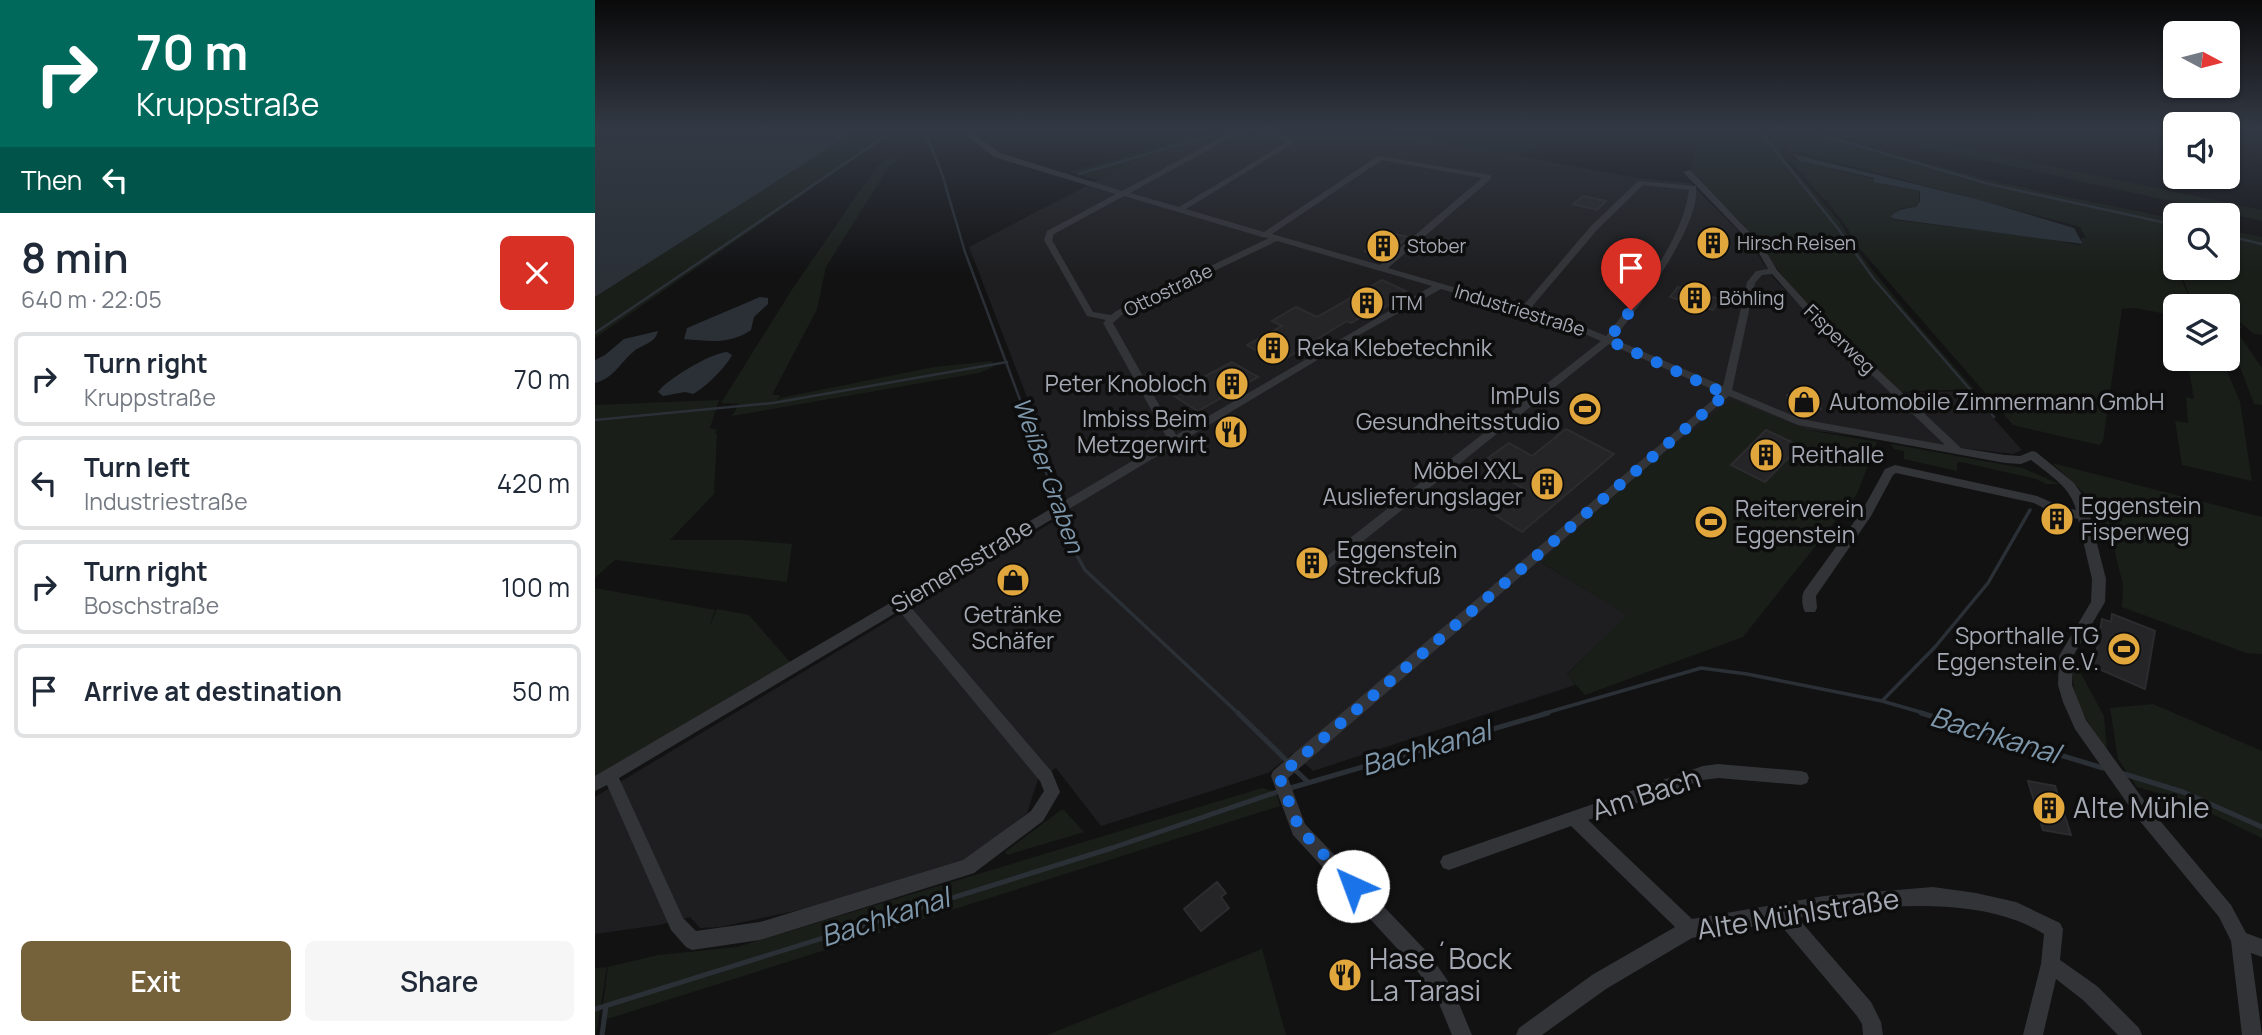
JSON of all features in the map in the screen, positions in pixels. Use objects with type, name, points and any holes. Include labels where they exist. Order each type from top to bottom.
[{"type":"street","name":"Industriestraße","points":[[1072,177],[1438,287],[1524,310],[1608,340],[1726,394],[1798,422],[1958,450]]},
{"type":"street","points":[[1113,318],[1090,314],[1048,236],[1055,229],[1152,177]]},
{"type":"street","points":[[1181,209],[1234,177]]},
{"type":"street","points":[[1265,235],[1352,177]]},
{"type":"street","points":[[1381,269],[1488,177]]},
{"type":"street","name":"Fisperweg","points":[[1691,177],[1759,247],[1774,271],[1813,314],[1958,450]]},
{"type":"street","points":[[1322,567],[1608,340],[1643,295],[1677,237],[1693,188],[1641,183],[1594,228],[1524,310]]},
{"type":"street","name":"Ottostraße","points":[[1174,441],[1108,323],[1113,318],[1276,238]]},
{"type":"street","points":[[1462,1035],[1445,994],[1423,962],[1299,828],[1290,774],[1726,394],[1751,282],[1759,273],[1774,271]]},
{"type":"street","name":"Siemensstraße","points":[[602,780],[1438,287]]},
{"type":"street","points":[[1958,450],[2027,458],[2062,480],[2075,492],[2092,543],[2100,592],[2098,602],[2066,656],[2065,684],[2080,724],[2145,815],[2225,911],[2240,939],[2252,1035]]},
{"type":"street","points":[[1810,608],[1809,595],[1867,513],[1889,472],[1895,469],[1942,477],[2038,500],[2057,510],[2085,516]]},
{"type":"street","points":[[602,780],[677,924],[692,942],[760,931],[968,867],[1037,816],[1052,792],[1046,777],[900,603]]},
{"type":"street","name":"Am Bach","points":[[1449,862],[1703,774],[1718,771],[1801,778]]},
{"type":"street","name":"Am Bach","points":[[1574,817],[1689,929]]},
{"type":"street","name":"Alte Mühlstraße","points":[[1526,1035],[1599,982],[1689,929],[1876,899],[1933,896],[2016,911],[2054,929]]},
{"type":"street","points":[[1782,913],[1864,1009],[1871,1022],[1873,1035]]},
{"type":"street","points":[[2033,1035],[2050,964],[2054,929]]},
{"type":"street","points":[[2240,939],[2262,948]]},
{"type":"street","points":[[2050,964],[2090,993],[2132,1035]]},
{"type":"shaded area","points":[[595,177],[783,177],[595,297]]},
{"type":"shaded area","points":[[783,177],[828,177],[595,338],[595,297]]},
{"type":"shaded area","points":[[869,177],[882,177],[826,267],[817,309],[772,395],[780,395],[776,406],[780,398],[934,367],[992,361],[993,367],[979,373],[732,416],[739,404],[721,403],[791,291]]},
{"type":"shaded area","points":[[1103,177],[1634,177],[1690,183],[1748,240],[1773,277],[1804,310],[1892,393],[1969,391],[2022,450],[2013,454],[1807,430],[1730,401],[1542,563],[1628,615],[1567,674],[1575,685],[1313,771],[1293,753],[1268,773],[1101,826],[1056,768],[1038,779],[1027,813],[964,861],[818,906],[720,927],[700,928],[690,917],[659,925],[595,934],[595,797],[1071,511],[969,247]]},
{"type":"shaded area","points":[[1695,177],[1801,177],[1839,221],[1859,253],[1910,316],[1974,389],[1900,392],[1806,304],[1744,228],[1746,227]]},
{"type":"shaded area","points":[[1805,177],[1866,177],[1873,179],[1873,182],[1919,191],[1919,201],[1915,207],[1901,208],[1890,217],[1895,220],[2045,238],[2079,245],[2083,244],[2081,238],[2086,238],[2080,227],[1894,177],[1980,177],[2163,217],[2163,280],[2182,280],[2188,294],[2163,294],[2163,314],[2136,308],[2122,309],[2103,441],[2099,445],[2013,425],[1859,248],[1826,201],[1831,200],[1824,200]]},
{"type":"shaded area","points":[[1871,177],[1887,177],[1980,200],[2074,228],[2083,244],[1895,219],[1890,217],[1916,207],[1920,201],[1920,191],[1873,182],[1874,178]]},
{"type":"shaded area","points":[[2062,177],[2105,177],[2228,203],[2180,203]]},
{"type":"shaded area","points":[[2240,205],[2262,210],[2262,221],[2240,216]]},
{"type":"shaded area","points":[[2240,232],[2262,237],[2262,335],[2254,334],[2240,323],[2240,294],[2189,294],[2183,280],[2240,280]]},
{"type":"shaded area","points":[[760,297],[768,298],[768,304],[754,317],[751,330],[743,335],[719,341],[684,339],[687,328]]},
{"type":"shaded area","points":[[658,331],[654,339],[633,352],[612,374],[595,383],[595,360],[624,339]]},
{"type":"shaded area","points":[[2240,336],[2262,368],[2262,405],[2254,404],[2240,367]]},
{"type":"shaded area","points":[[727,352],[732,355],[725,365],[693,394],[685,392],[663,396],[658,392],[670,380],[690,368]]},
{"type":"shaded area","points":[[2189,371],[2227,371],[2240,402],[2252,481],[2182,465],[2175,421],[2188,423],[2186,397],[2194,399]]},
{"type":"shaded area","points":[[719,400],[710,428],[717,430],[714,494],[670,540],[744,540],[792,544],[787,582],[615,560],[595,578],[595,405]]},
{"type":"shaded area","name":"Reiterverein Eggenstein","points":[[1731,400],[1807,430],[1877,442],[1857,494],[1743,637],[1585,695],[1567,675],[1627,615],[1541,562],[1635,477]]},
{"type":"shaded area","points":[[1891,444],[2023,468],[2059,484],[2046,484],[2036,479],[1960,462],[1957,463],[1957,471],[1904,459],[1904,451],[1894,449]]},
{"type":"shaded area","points":[[2052,463],[2262,517],[2262,654],[2246,653],[2122,607],[2123,585],[2111,535],[2100,532],[2086,495]]},
{"type":"shaded area","points":[[595,588],[715,610],[708,630],[717,609],[749,615],[790,662],[595,777]]},
{"type":"shaded area","points":[[2073,659],[2104,716],[2107,750],[2076,697]]},
{"type":"shaded area","points":[[2153,704],[2262,751],[2262,838],[2185,801],[2137,787],[2118,759],[2110,708]]},
{"type":"shaded area","points":[[1262,788],[1276,792],[1280,806],[601,1021],[608,967],[658,955],[737,947]]},
{"type":"shaded area","points":[[1061,810],[1084,832],[1007,855],[1005,852]]},
{"type":"shaded area","points":[[1262,949],[1286,1035],[1047,1035]]},
{"type":"shaded area","points":[[607,967],[596,1035],[595,1035],[595,968]]},
{"type":"building","points":[[1583,196],[1606,201],[1597,210],[1573,204]]},
{"type":"building","name":"Stober","points":[[1388,232],[1408,237],[1385,256],[1365,251]]},
{"type":"building","name":"Hirsch Reisen","points":[[1703,233],[1728,237],[1725,252],[1698,248]]},
{"type":"building","points":[[1382,280],[1406,291],[1396,296],[1401,298],[1380,310],[1376,308],[1351,323],[1347,321],[1278,363],[1247,345],[1282,326],[1272,321],[1296,307],[1317,317]]},
{"type":"building","name":"Böhling","points":[[1678,287],[1720,299],[1713,310],[1670,297]]},
{"type":"building","points":[[1232,362],[1258,377],[1198,411],[1171,394]]},
{"type":"building","name":"Automobile Zimmermann GmbH","points":[[1787,395],[1818,398],[1821,409],[1789,405]]},
{"type":"building","name":"Möbel XXL Auslieferungslager","points":[[1566,429],[1614,454],[1522,532],[1495,515],[1526,490],[1503,477],[1511,471],[1488,458],[1509,443],[1532,456]]},
{"type":"building","name":"Reithalle","points":[[1766,430],[1800,446],[1765,482],[1731,465]]},
{"type":"building","name":"Sporthalle TG Eggenstein e.V.","points":[[2112,614],[2155,631],[2145,689],[2094,667],[2102,619],[2111,622]]},
{"type":"building","name":"Alte Mühle","points":[[2028,781],[2055,786],[2071,835],[2043,830]]},
{"type":"building","points":[[1217,882],[1226,893],[1221,897],[1229,908],[1201,931],[1184,909]]},
{"type":"waterway","points":[[595,333],[825,177]]},
{"type":"waterway","name":"Weißer Graben","points":[[943,177],[965,252],[1006,362]]},
{"type":"waterway","points":[[1797,177],[1874,279],[1994,417]]},
{"type":"waterway","points":[[1966,177],[2163,222]]},
{"type":"waterway","points":[[2240,239],[2262,244]]},
{"type":"waterway","points":[[595,420],[773,403],[1006,362]]},
{"type":"waterway","name":"Weißer Graben","points":[[1006,362],[1045,467]]},
{"type":"waterway","name":"Weißer Graben","points":[[1044,465],[1071,545],[1085,570],[1239,714]]},
{"type":"waterway","points":[[1882,701],[1935,647],[1988,583],[2030,510]]},
{"type":"waterway","name":"Bachkanal","points":[[1542,714],[1701,668],[1747,674],[1882,701]]},
{"type":"waterway","name":"Bachkanal","points":[[1882,701],[1927,714]]},
{"type":"waterway","name":"Weißer Graben","points":[[1238,713],[1289,763]]},
{"type":"waterway","name":"Bachkanal","points":[[1287,789],[1548,713]]},
{"type":"waterway","name":"Bachkanal","points":[[1921,713],[2103,768]]},
{"type":"waterway","name":"Weißer Graben","points":[[1294,769],[1308,782]]},
{"type":"waterway","name":"Bachkanal","points":[[2121,773],[2183,792],[2262,827]]},
{"type":"waterway","name":"Bachkanal","points":[[595,1009],[1112,848],[1280,791]]},
{"type":"waterway","points":[[602,1035],[606,1006]]},
{"type":"place","name":"Hirsch Reisen","points":[[1713,243]]},
{"type":"place","name":"Stober","points":[[1383,246]]},
{"type":"place","name":"Böhling","points":[[1695,298]]},
{"type":"place","name":"ITM","points":[[1367,303]]},
{"type":"place","name":"Reka Klebetechnik","points":[[1273,348]]},
{"type":"place","name":"Peter Knobloch","points":[[1232,384]]},
{"type":"place","name":"Automobile Zimmermann GmbH","points":[[1804,402]]},
{"type":"place","name":"ImPuls Gesundheitsstudio","points":[[1585,409]]},
{"type":"place","name":"Imbiss Beim Metzgerwirt","points":[[1231,432]]},
{"type":"place","name":"Reithalle","points":[[1766,455]]},
{"type":"place","name":"Möbel XXL Auslieferungslager","points":[[1547,484]]},
{"type":"place","name":"Eggenstein Fisperweg","points":[[2057,519]]},
{"type":"place","name":"Reiterverein Eggenstein","points":[[1711,522]]},
{"type":"place","name":"Eggenstein Streckfuß","points":[[1312,563]]},
{"type":"place","name":"Getränke Schäfer","points":[[1013,580]]},
{"type":"place","name":"Sporthalle TG Eggenstein e.V.","points":[[2124,649]]},
{"type":"place","name":"Alte Mühle","points":[[2049,808]]},
{"type":"place","name":"Hase´Bock La Tarasi","points":[[1345,975]]},
{"type":"route","points":[[1353,886],[1299,828],[1287,804],[1279,776],[1726,394],[1608,340],[1631,310]]}]
